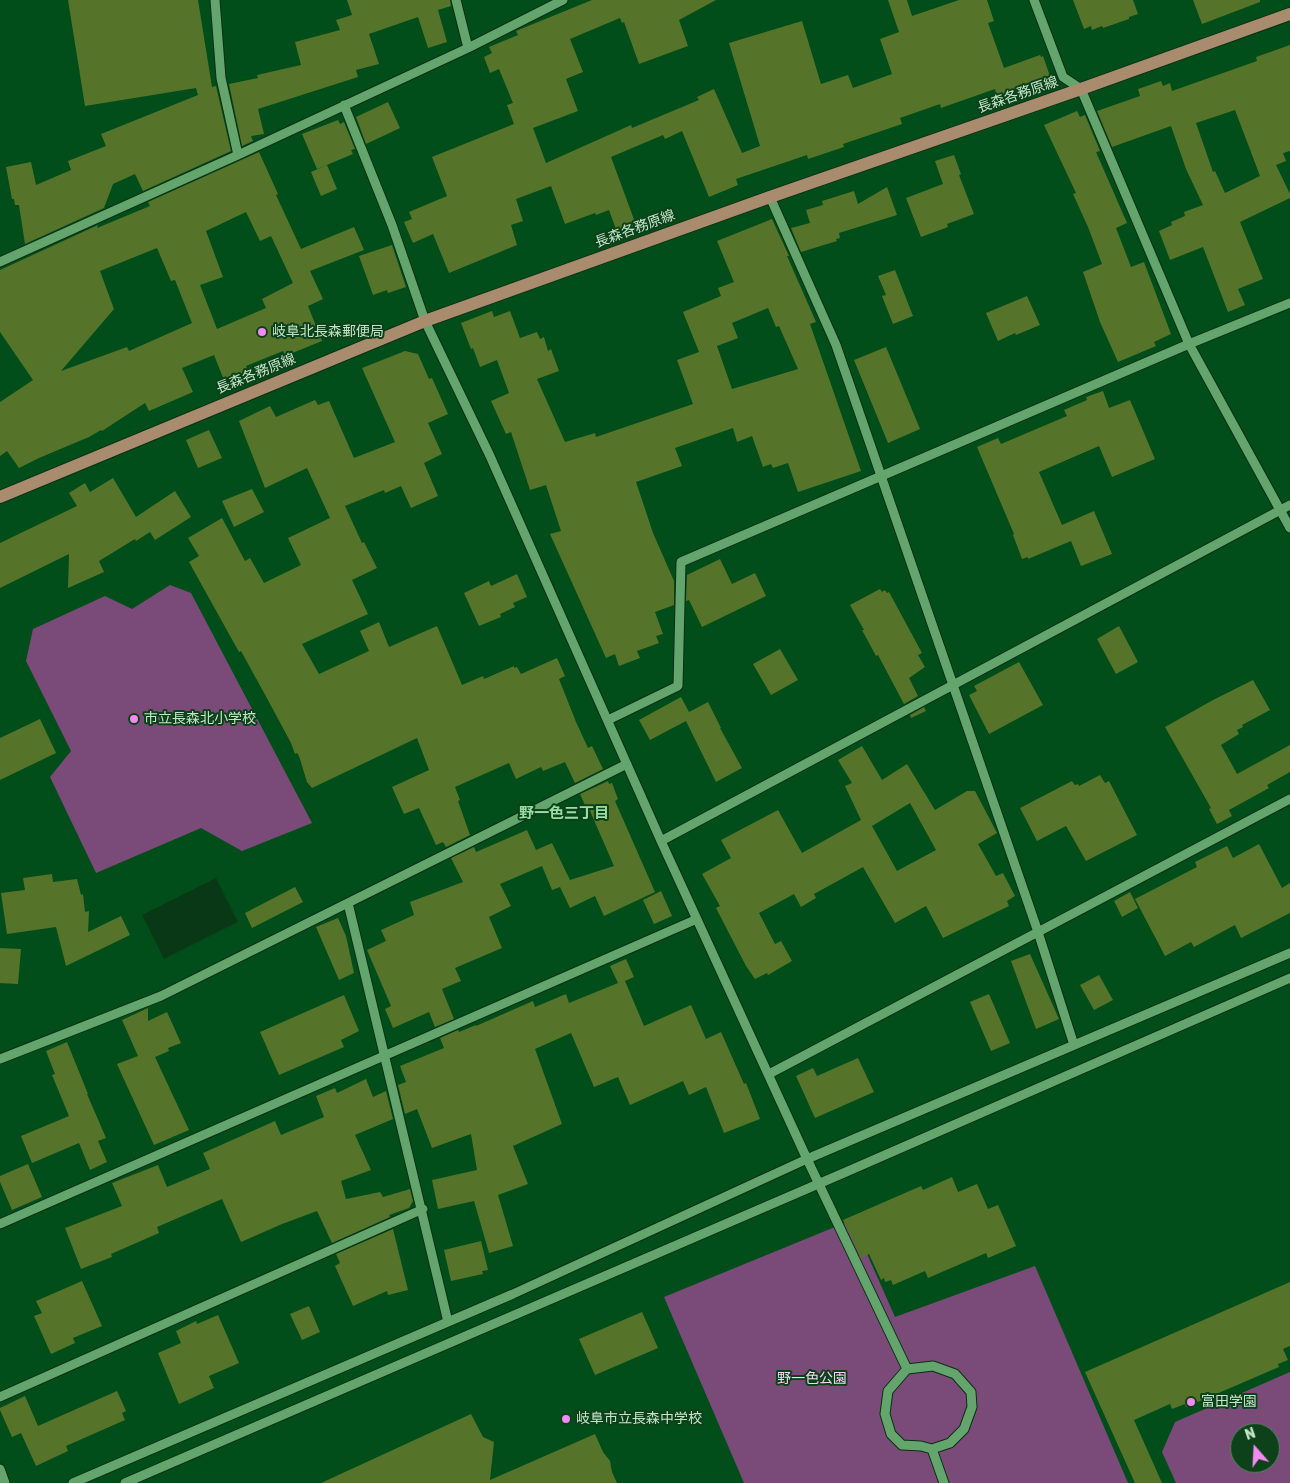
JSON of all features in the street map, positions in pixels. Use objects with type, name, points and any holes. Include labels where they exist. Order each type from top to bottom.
[{"type":"main road","name":"長森各務原線","points":[[0,497],[425,321],[1290,14]]},
{"type":"street","points":[[215,0],[221,78],[238,155]]},
{"type":"street","points":[[456,0],[468,48]]},
{"type":"street","points":[[0,262],[238,155],[468,48],[563,0]]},
{"type":"street","points":[[1034,0],[1063,77],[1082,89],[1189,344],[1290,528]]},
{"type":"street","points":[[344,105],[392,225],[425,321],[490,456],[627,764],[807,1159],[907,1368]]},
{"type":"street","points":[[770,197],[836,345],[1038,932],[1074,1045]]},
{"type":"street","points":[[608,720],[678,686],[681,562],[1189,344],[1290,303]]},
{"type":"street","points":[[662,841],[1290,505]]},
{"type":"street","points":[[0,1059],[161,996],[627,764]]},
{"type":"street","points":[[768,1074],[1290,799]]},
{"type":"street","points":[[348,903],[423,1209],[448,1322]]},
{"type":"street","points":[[0,1224],[697,919]]},
{"type":"street","points":[[73,1483],[513,1294],[807,1159],[1290,953]]},
{"type":"street","points":[[131,1482],[1290,978]]},
{"type":"street","points":[[0,1396],[423,1209]]},
{"type":"street","points":[[933,1366],[956,1374],[971,1392],[972,1408],[964,1429],[950,1443],[932,1449],[921,1446],[902,1445],[891,1434],[885,1414],[888,1391],[907,1368],[933,1366]]},
{"type":"street","points":[[932,1449],[944,1483]]},
{"type":"street","points":[[0,1470],[6,1483]]},
{"type":"green space","points":[[170,585],[191,593],[312,823],[242,851],[201,828],[96,873],[50,777],[71,751],[26,661],[33,629],[105,596],[132,609]]},
{"type":"green space","name":"野一色公園","points":[[852,1220],[895,1317],[1035,1266],[1128,1483],[744,1483],[664,1297]]},
{"type":"green space","points":[[1290,1372],[1290,1483],[1176,1483],[1162,1452],[1175,1422]]},
{"type":"shaded area","points":[[216,878],[238,922],[164,959],[142,915]]},
{"type":"building","points":[[68,0],[198,0],[212,87],[216,86],[231,151],[143,191],[135,174],[113,184],[104,208],[25,244],[19,205],[15,205],[14,199],[12,199],[6,167],[31,162],[36,185],[71,170],[68,161],[106,146],[101,134],[198,95],[196,88],[85,106]]},
{"type":"building","points":[[347,0],[450,0],[451,6],[438,10],[447,42],[428,48],[418,17],[369,34],[379,64],[356,70],[358,77],[258,109],[264,134],[251,136],[253,141],[242,146],[229,84],[258,78],[257,75],[301,65],[295,42],[340,30],[336,20],[352,15]]},
{"type":"building","points":[[592,0],[716,0],[679,20],[688,46],[639,64],[624,22],[622,23],[620,18],[570,39],[583,72],[566,79],[578,111],[533,128],[546,163],[631,125],[632,128],[699,100],[697,97],[714,89],[742,153],[760,146],[729,43],[802,21],[821,84],[848,75],[853,88],[892,74],[880,39],[899,32],[888,0],[907,0],[912,16],[959,0],[987,0],[994,21],[988,23],[1004,68],[1040,55],[1041,57],[1043,56],[1051,79],[1018,92],[1017,90],[997,97],[995,89],[941,108],[940,104],[900,118],[902,124],[843,144],[844,147],[808,159],[807,155],[736,179],[738,185],[709,197],[682,131],[665,139],[663,135],[611,157],[636,225],[617,232],[609,210],[565,224],[551,186],[516,199],[523,221],[511,225],[517,245],[449,273],[433,234],[413,243],[404,222],[412,219],[409,212],[447,196],[432,157],[514,124],[507,105],[513,103],[499,69],[490,73],[484,57],[492,53],[489,47],[518,35],[516,31]]},
{"type":"building","points":[[1073,0],[1133,0],[1138,14],[1103,28],[1102,26],[1092,30],[1091,26],[1084,29]]},
{"type":"building","points":[[1193,0],[1260,0],[1260,2],[1202,24]]},
{"type":"building","points":[[1290,45],[1290,151],[1283,153],[1286,161],[1276,165],[1290,194],[1290,198],[1240,222],[1263,279],[1238,289],[1245,305],[1228,312],[1203,247],[1170,260],[1159,231],[1172,225],[1171,222],[1185,216],[1184,212],[1203,205],[1186,169],[1171,126],[1112,147],[1097,111],[1140,96],[1138,89],[1161,81],[1163,86],[1170,83],[1172,91],[1257,61],[1256,57]],"holes":[[[1235,110],[1260,176],[1225,193],[1215,171],[1213,172],[1196,123]]]},
{"type":"building","points":[[388,102],[400,128],[366,144],[356,117]]},
{"type":"building","points":[[1077,111],[1080,117],[1085,115],[1100,151],[1096,152],[1127,223],[1116,228],[1131,267],[1144,262],[1171,334],[1154,342],[1156,346],[1118,362],[1100,322],[1083,272],[1102,264],[1073,194],[1076,193],[1044,125]]},
{"type":"building","points":[[338,120],[340,124],[344,122],[355,149],[351,150],[353,154],[317,169],[302,134]]},
{"type":"building","points":[[259,152],[301,249],[354,227],[364,250],[310,271],[323,299],[308,306],[322,341],[285,356],[283,351],[246,366],[248,372],[224,380],[214,355],[182,368],[193,392],[149,411],[145,403],[102,431],[19,468],[7,451],[0,456],[0,402],[33,380],[0,332],[0,270],[98,225],[97,228],[150,206],[148,202]],"holes":[[[246,212],[260,241],[271,236],[293,283],[262,299],[266,308],[217,329],[200,285],[223,277],[206,231]],[[157,248],[171,281],[175,280],[192,323],[129,351],[127,347],[61,371],[114,309],[100,271]]]},
{"type":"building","points":[[954,155],[961,174],[959,175],[974,214],[947,224],[948,227],[921,237],[906,198],[943,184],[935,161]]},
{"type":"building","points":[[327,165],[337,189],[321,196],[311,172]]},
{"type":"building","points":[[887,187],[897,215],[839,233],[840,238],[836,239],[837,241],[801,252],[791,228],[810,223],[806,210],[823,205],[822,201],[854,191],[858,204]]},
{"type":"building","points":[[772,219],[816,322],[810,324],[861,471],[798,492],[788,463],[773,468],[771,464],[763,467],[752,436],[737,442],[733,428],[675,448],[682,466],[636,482],[653,533],[674,581],[674,605],[655,612],[663,634],[656,636],[659,643],[637,651],[640,658],[619,666],[615,654],[606,658],[550,534],[561,531],[546,485],[530,490],[511,432],[506,434],[491,401],[509,393],[497,360],[480,367],[461,323],[492,311],[494,317],[510,311],[520,338],[537,332],[540,339],[544,337],[548,351],[551,349],[559,371],[537,379],[565,442],[595,433],[596,437],[693,404],[677,360],[699,352],[683,312],[721,296],[718,288],[734,282],[717,241]],"holes":[[[768,308],[776,327],[779,326],[798,369],[732,389],[717,346],[738,338],[732,323]]]},
{"type":"building","points":[[392,245],[406,287],[388,293],[387,290],[373,295],[359,256]]},
{"type":"building","points":[[895,270],[913,316],[893,324],[882,296],[886,295],[878,276]]},
{"type":"building","points":[[1027,296],[1040,325],[998,341],[986,313]]},
{"type":"building","points":[[886,347],[920,429],[888,443],[854,360]]},
{"type":"building","points":[[405,351],[418,354],[429,379],[432,378],[448,414],[428,423],[442,454],[424,463],[438,496],[411,508],[401,486],[385,493],[384,490],[345,506],[362,543],[364,542],[377,568],[352,580],[368,614],[302,644],[319,674],[369,651],[360,631],[379,622],[389,647],[437,626],[462,685],[483,676],[484,679],[514,666],[514,668],[517,667],[521,674],[557,658],[565,676],[559,679],[576,722],[588,748],[592,746],[603,769],[575,783],[565,762],[543,771],[541,767],[516,779],[509,763],[455,787],[470,835],[446,847],[443,842],[436,845],[419,808],[404,814],[392,787],[429,770],[417,738],[312,788],[307,782],[299,756],[297,753],[295,754],[291,743],[241,651],[239,652],[189,562],[199,556],[188,538],[222,518],[245,561],[250,558],[264,583],[301,565],[288,538],[330,518],[307,468],[265,488],[239,421],[270,406],[276,417],[315,400],[318,405],[329,401],[354,458],[395,442],[362,368]]},
{"type":"building","points":[[1103,391],[1109,408],[1130,400],[1155,459],[1112,477],[1099,446],[1039,472],[1062,525],[1094,511],[1112,554],[1081,566],[1071,541],[1028,559],[1028,557],[1022,559],[1014,534],[977,447],[998,438],[1001,444],[1067,416],[1064,410],[1087,400],[1086,397]]},
{"type":"building","points":[[209,430],[222,458],[198,468],[186,440]]},
{"type":"building","points":[[113,478],[136,517],[175,491],[191,517],[155,540],[150,532],[136,541],[135,539],[99,561],[104,572],[68,588],[69,554],[0,588],[0,543],[77,506],[69,493],[85,483],[90,492]]},
{"type":"building","points":[[252,489],[264,512],[234,527],[222,501]]},
{"type":"building","points":[[720,559],[732,584],[755,573],[766,596],[702,627],[689,600],[686,601],[687,575]]},
{"type":"building","points":[[517,574],[527,597],[513,603],[515,607],[500,614],[501,617],[479,626],[464,593],[489,581],[491,586]]},
{"type":"building","points":[[880,589],[882,592],[885,590],[887,593],[889,592],[922,653],[918,655],[925,667],[909,678],[918,696],[904,704],[878,655],[876,656],[850,605]]},
{"type":"building","points":[[1119,626],[1138,662],[1116,674],[1097,639]]},
{"type":"building","points":[[780,649],[798,680],[771,695],[753,664]]},
{"type":"building","points":[[1019,662],[1043,705],[989,734],[969,695],[977,691],[974,686]]},
{"type":"building","points":[[1253,680],[1270,710],[1242,725],[1243,727],[1237,730],[1239,734],[1221,745],[1237,774],[1290,745],[1290,772],[1267,785],[1269,788],[1229,810],[1232,816],[1217,824],[1209,809],[1211,808],[1165,727]]},
{"type":"building","points":[[681,697],[689,712],[708,702],[742,768],[716,782],[686,721],[650,740],[639,720]]},
{"type":"building","points":[[924,707],[926,711],[911,718],[910,715]]},
{"type":"building","points":[[40,719],[56,753],[0,780],[0,738]]},
{"type":"building","points":[[862,746],[882,780],[907,764],[935,810],[967,791],[975,791],[997,833],[978,844],[996,876],[1003,873],[1015,896],[1007,901],[1009,906],[943,938],[926,906],[895,923],[863,867],[814,894],[816,898],[801,907],[794,894],[759,913],[775,944],[781,941],[792,961],[768,975],[767,973],[755,979],[746,966],[716,908],[720,906],[702,874],[731,858],[721,840],[778,810],[802,853],[861,820],[845,786],[852,783],[838,760]],"holes":[[[910,803],[936,850],[897,871],[872,826]]]},
{"type":"building","points":[[1100,775],[1105,783],[1109,781],[1137,835],[1086,861],[1066,826],[1037,841],[1020,808],[1072,781],[1075,785],[1078,784],[1079,786]]},
{"type":"building","points":[[608,781],[609,784],[612,783],[618,799],[615,801],[655,892],[604,916],[595,896],[570,908],[560,887],[552,890],[542,866],[500,884],[511,906],[489,917],[502,948],[455,968],[461,981],[442,989],[454,1019],[435,1027],[429,1012],[393,1028],[385,1009],[391,1006],[367,950],[386,941],[381,930],[414,915],[410,902],[463,882],[451,858],[474,847],[476,852],[527,830],[536,850],[552,843],[570,880],[614,866],[590,811],[588,812],[580,794]]},
{"type":"building","points":[[1259,844],[1282,888],[1290,883],[1290,913],[1241,938],[1235,925],[1194,947],[1191,942],[1165,956],[1135,899],[1197,867],[1195,862],[1227,846],[1233,858]]},
{"type":"building","points":[[52,874],[53,882],[77,879],[81,895],[83,894],[85,912],[89,911],[88,932],[121,916],[130,935],[66,966],[56,927],[7,934],[1,893],[25,890],[23,878]]},
{"type":"building","points":[[295,887],[303,902],[252,928],[245,913]]},
{"type":"building","points":[[661,891],[672,916],[654,924],[643,900]]},
{"type":"building","points":[[1130,892],[1138,908],[1122,917],[1114,901]]},
{"type":"building","points":[[338,918],[346,936],[354,973],[339,980],[316,927]]},
{"type":"building","points":[[0,948],[21,949],[18,984],[0,983]]},
{"type":"building","points":[[1030,954],[1059,1019],[1036,1029],[1011,961]]},
{"type":"building","points":[[626,959],[634,977],[625,981],[644,1026],[691,1005],[706,1039],[721,1032],[744,1084],[746,1083],[760,1119],[724,1133],[706,1087],[689,1095],[683,1081],[630,1105],[618,1077],[594,1087],[571,1033],[535,1049],[562,1124],[513,1146],[528,1184],[498,1195],[513,1246],[489,1253],[474,1201],[438,1209],[432,1180],[477,1170],[471,1134],[432,1148],[417,1109],[405,1114],[398,1085],[406,1082],[400,1066],[444,1048],[440,1038],[458,1030],[459,1032],[476,1026],[533,1001],[535,1007],[566,994],[569,1003],[618,983],[610,966]]},
{"type":"building","points":[[1099,975],[1113,1000],[1094,1010],[1080,985]]},
{"type":"building","points":[[989,994],[1010,1043],[991,1051],[970,1002]]},
{"type":"building","points":[[344,995],[359,1031],[341,1040],[344,1047],[279,1075],[260,1032]]},
{"type":"building","points":[[148,1008],[148,1021],[167,1012],[181,1043],[168,1048],[169,1051],[155,1057],[189,1130],[154,1145],[117,1064],[138,1056],[122,1020]]},
{"type":"building","points":[[67,1042],[106,1138],[98,1141],[107,1162],[90,1170],[79,1143],[32,1163],[21,1136],[69,1116],[52,1075],[55,1074],[46,1051]]},
{"type":"building","points":[[858,1058],[874,1092],[815,1118],[796,1076],[813,1068],[817,1076]]},
{"type":"building","points":[[366,1079],[373,1097],[386,1091],[393,1119],[355,1135],[371,1170],[341,1181],[346,1199],[380,1192],[383,1197],[410,1189],[413,1201],[409,1208],[389,1215],[390,1217],[332,1243],[317,1211],[241,1242],[222,1199],[157,1227],[159,1233],[111,1254],[112,1257],[81,1269],[65,1228],[122,1206],[112,1183],[158,1165],[167,1187],[210,1169],[203,1153],[275,1121],[281,1135],[324,1117],[316,1096],[335,1088],[337,1093]]},
{"type":"building","points":[[28,1164],[42,1197],[12,1210],[0,1182],[0,1176]]},
{"type":"building","points":[[952,1177],[958,1192],[977,1184],[988,1209],[998,1205],[1016,1246],[988,1258],[986,1253],[928,1278],[925,1271],[893,1285],[891,1280],[885,1282],[884,1278],[881,1280],[869,1254],[861,1258],[843,1220],[921,1186],[923,1190]]},
{"type":"building","points":[[393,1229],[408,1290],[388,1295],[387,1291],[353,1306],[335,1266],[340,1263],[336,1254]]},
{"type":"building","points":[[481,1241],[488,1270],[482,1271],[483,1274],[451,1281],[444,1250]]},
{"type":"building","points":[[82,1281],[102,1326],[73,1338],[75,1343],[51,1354],[34,1316],[42,1313],[36,1301]]},
{"type":"building","points":[[1290,1282],[1290,1346],[1283,1349],[1288,1360],[1278,1364],[1279,1367],[1186,1407],[1185,1404],[1172,1409],[1170,1404],[1134,1420],[1162,1483],[1135,1483],[1085,1372]]},
{"type":"building","points":[[309,1306],[320,1332],[302,1340],[290,1314]]},
{"type":"building","points":[[642,1312],[658,1348],[595,1375],[579,1339]]},
{"type":"building","points":[[218,1315],[239,1363],[209,1376],[214,1388],[179,1404],[158,1353],[181,1343],[176,1331],[196,1321],[197,1324]]},
{"type":"building","points":[[117,1391],[126,1411],[122,1413],[125,1420],[66,1446],[68,1451],[36,1466],[21,1433],[12,1437],[0,1410],[0,1408],[25,1396],[38,1426]]},
{"type":"building","points":[[471,1414],[483,1437],[494,1442],[490,1480],[595,1434],[603,1452],[610,1461],[617,1483],[321,1483]]},
{"type":"place","name":"岐阜北長森郵便局","points":[[262,332]]},
{"type":"place","name":"市立長森北小学校","points":[[134,719]]},
{"type":"place","name":"富田学園","points":[[1191,1402]]},
{"type":"place","name":"岐阜市立長森中学校","points":[[566,1419]]},
{"type":"district","name":"野一色三丁目","points":[[564,814]]}]
